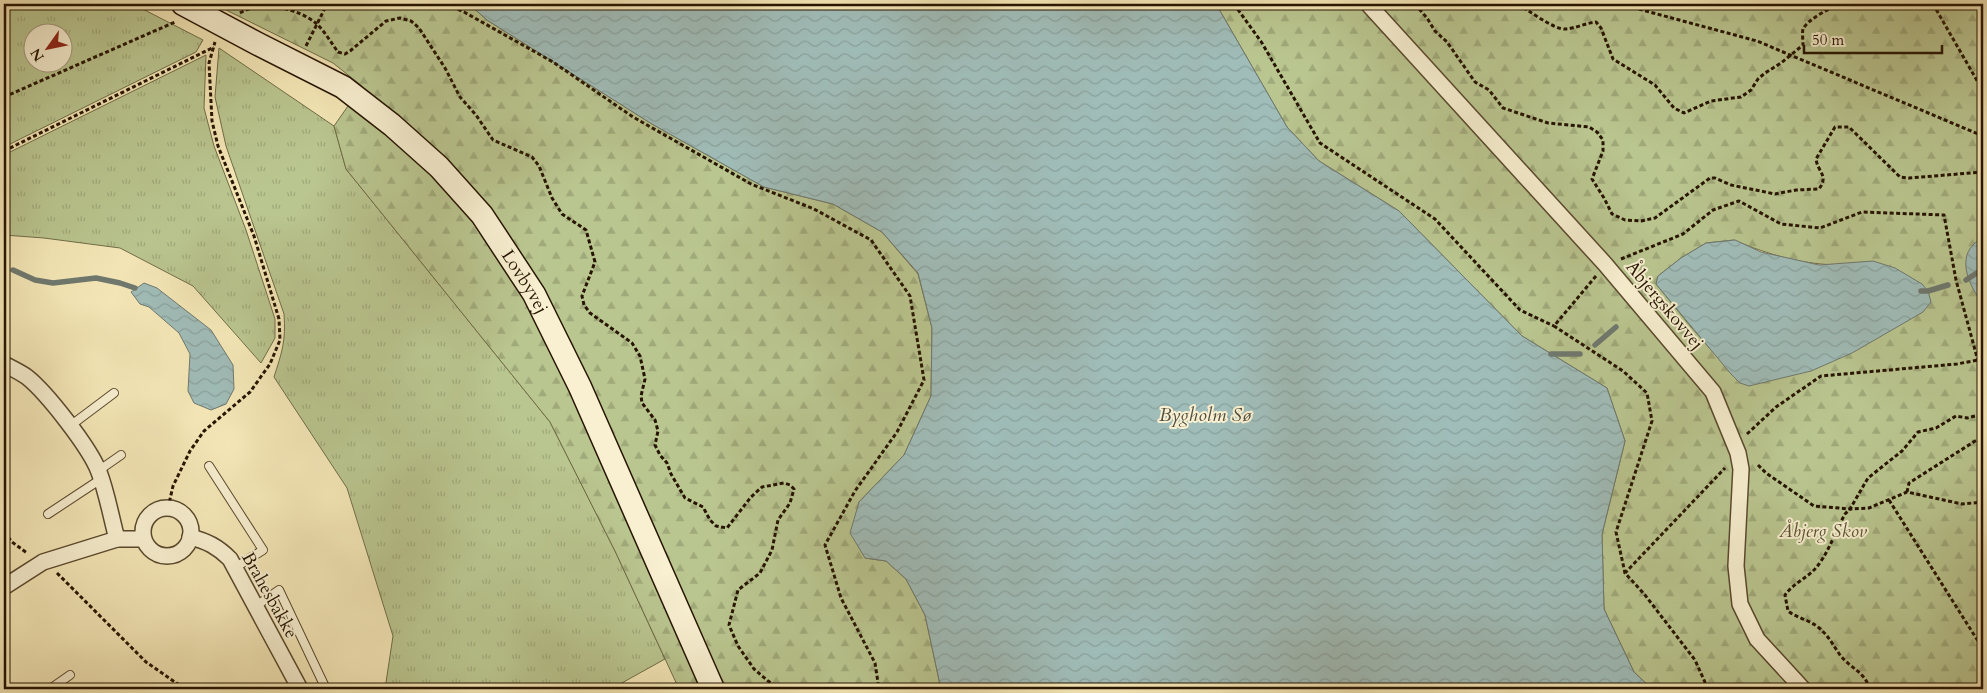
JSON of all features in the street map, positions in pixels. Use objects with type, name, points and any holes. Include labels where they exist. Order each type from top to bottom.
[{"type":"street","name":"Åbjergskovvej","points":[[1368,4],[1605,264],[1713,392],[1743,454],[1736,566],[1740,604],[1757,639],[1803,689]]},
{"type":"street","name":"Lovbyvej","points":[[181,12],[224,35],[296,64],[343,87],[392,125],[439,167],[482,215],[534,294],[580,387],[713,689]]},
{"type":"street","points":[[7,369],[26,377],[36,386],[70,426],[100,475],[117,539]]},
{"type":"street","points":[[168,508],[183,514],[188,521],[190,537],[187,546],[180,552],[172,556],[163,556],[154,553],[147,547],[143,539],[142,529],[145,521],[151,514],[159,509],[168,508]]},
{"type":"street","name":"Brahesbakke","points":[[190,537],[208,542],[220,549],[236,567],[300,689]]},
{"type":"street","points":[[4,587],[43,562],[117,539],[143,539]]},
{"type":"lane","points":[[70,426],[114,393]]},
{"type":"lane","points":[[48,514],[100,475],[121,455]]},
{"type":"lane","points":[[209,466],[264,550],[236,567]]},
{"type":"lane","points":[[256,606],[279,590],[326,689]]},
{"type":"lane","points":[[50,689],[70,675]]},
{"type":"path","points":[[296,64],[327,4]]},
{"type":"path","points":[[446,4],[464,12],[553,62],[633,117],[751,184],[814,209],[871,240],[910,296],[924,380],[897,432],[855,491],[825,544],[841,598],[875,663],[879,689]]},
{"type":"path","points":[[1234,4],[1262,43],[1320,143],[1435,219],[1520,310],[1554,326],[1623,371],[1647,393],[1652,421],[1616,532],[1625,574],[1645,595],[1694,660],[1708,689]]},
{"type":"path","points":[[1415,4],[1435,31],[1447,42],[1475,82],[1489,90],[1502,108],[1548,123],[1589,127],[1597,132],[1603,140],[1603,151],[1592,179],[1612,214],[1625,220],[1641,221],[1655,218],[1710,178],[1775,194],[1796,190],[1819,189],[1824,182],[1824,178],[1816,159],[1835,127],[1849,127],[1900,177],[1909,178],[1983,172]]},
{"type":"path","points":[[1518,4],[1556,27],[1565,29],[1588,22],[1596,22],[1601,28],[1613,59],[1655,85],[1674,108],[1684,113],[1712,100],[1741,96],[1751,90],[1758,79],[1802,45],[1803,30],[1807,25],[1824,11],[1840,4]]},
{"type":"path","points":[[1620,4],[1757,42],[1983,136]]},
{"type":"path","points":[[1933,4],[1983,91]]},
{"type":"path","points":[[1974,4],[1983,6]]},
{"type":"path","points":[[168,508],[173,486],[190,451],[204,431],[250,392],[270,364],[280,340],[279,319],[256,246],[218,146],[212,121],[209,63],[214,47],[236,15],[244,10],[263,5],[294,10],[317,24],[338,52],[345,54],[386,21],[400,18],[411,21],[418,28],[445,68],[460,97],[476,115],[493,140],[532,157],[539,166],[552,198],[562,214],[586,230],[595,262],[582,296],[584,305],[590,313],[632,344],[640,356],[645,379],[641,396],[642,403],[655,420],[658,431],[655,445],[667,463],[685,498],[703,507],[710,520],[716,526],[727,528],[751,498],[762,488],[784,483],[794,489],[790,503],[778,520],[772,550],[760,573],[738,590],[729,625],[738,646],[754,669],[768,682],[781,689]]},
{"type":"path","points":[[4,97],[181,12]]},
{"type":"path","points":[[4,151],[214,47]]},
{"type":"path","points":[[1554,326],[1605,264],[1683,234],[1713,210],[1738,201],[1781,224],[1820,228],[1862,212],[1944,215],[1956,280],[1978,361]]},
{"type":"path","points":[[1625,574],[1743,454],[1747,434],[1776,407],[1821,376],[1983,359]]},
{"type":"path","points":[[1870,689],[1863,674],[1841,655],[1818,627],[1806,619],[1795,616],[1788,610],[1785,604],[1785,595],[1790,588],[1814,570],[1823,558],[1845,514],[1850,509],[1868,478],[1902,451],[1918,432],[1936,428],[1956,416],[1967,418],[1983,414]]},
{"type":"path","points":[[1907,492],[1908,483],[1983,436]]},
{"type":"path","points":[[1743,454],[1766,473],[1814,506],[1850,509],[1870,508],[1907,492],[1962,504],[1983,502]]},
{"type":"path","points":[[1889,500],[1983,649]]},
{"type":"path","points":[[4,532],[18,546],[57,572],[146,662],[185,689]]},
{"type":"green space","points":[[4,4],[133,4],[203,40],[196,52],[4,147],[4,107],[9,104],[4,92]]},
{"type":"green space","points":[[214,4],[469,4],[487,20],[652,124],[764,187],[833,204],[882,232],[918,274],[932,328],[931,396],[904,455],[859,502],[865,558],[886,561],[906,579],[925,615],[941,689],[679,689],[615,551],[550,422],[346,169],[334,126],[362,86],[333,63]]},
{"type":"green space","name":"Åbjerg Skov","points":[[1216,4],[1983,4],[1983,238],[1973,245],[1978,297],[1983,303],[1983,689],[1652,689],[1634,672],[1604,609],[1602,534],[1625,441],[1607,388],[1522,336],[1399,211],[1319,161],[1287,127]],"holes":[[[1734,240],[1774,255],[1800,261],[1842,265],[1740,383],[1656,284],[1658,276],[1681,258],[1706,243]]]},
{"type":"green space","points":[[219,48],[334,126],[346,169],[550,422],[615,551],[665,659],[611,689],[385,689],[393,636],[347,488],[274,377],[283,346],[284,314],[226,146],[215,97]]},
{"type":"green space","points":[[206,55],[204,108],[214,146],[246,230],[275,319],[275,338],[261,363],[193,286],[120,248],[4,235],[4,155]]},
{"type":"water","name":"Bygholm Sø","points":[[469,4],[1216,4],[1287,127],[1319,161],[1399,211],[1522,336],[1607,388],[1625,441],[1602,534],[1604,609],[1634,672],[1652,689],[941,689],[925,615],[906,579],[886,561],[865,558],[850,533],[859,502],[904,455],[931,396],[932,328],[918,273],[882,232],[833,204],[764,187],[652,124],[487,20]]},
{"type":"water","points":[[1983,238],[1983,303],[1970,283],[1967,275],[1966,259],[1968,252],[1974,244]]},
{"type":"water","points":[[1735,240],[1761,252],[1819,265],[1873,261],[1895,268],[1922,284],[1928,291],[1931,302],[1923,312],[1852,353],[1811,371],[1749,386],[1740,383],[1731,374],[1656,284],[1658,276],[1681,258],[1706,243]]},
{"type":"water","points":[[144,283],[157,288],[211,330],[233,365],[234,389],[226,404],[211,410],[194,403],[188,391],[190,354],[179,333],[149,307],[140,304],[131,292]]},
{"type":"waterway","points":[[1966,280],[1983,269]]},
{"type":"waterway","points":[[13,270],[35,280],[53,283],[96,278],[135,288]]},
{"type":"waterway","points":[[1921,291],[1928,291],[1948,285]]},
{"type":"waterway","points":[[1595,345],[1616,327]]},
{"type":"waterway","points":[[1551,354],[1580,354]]}]
